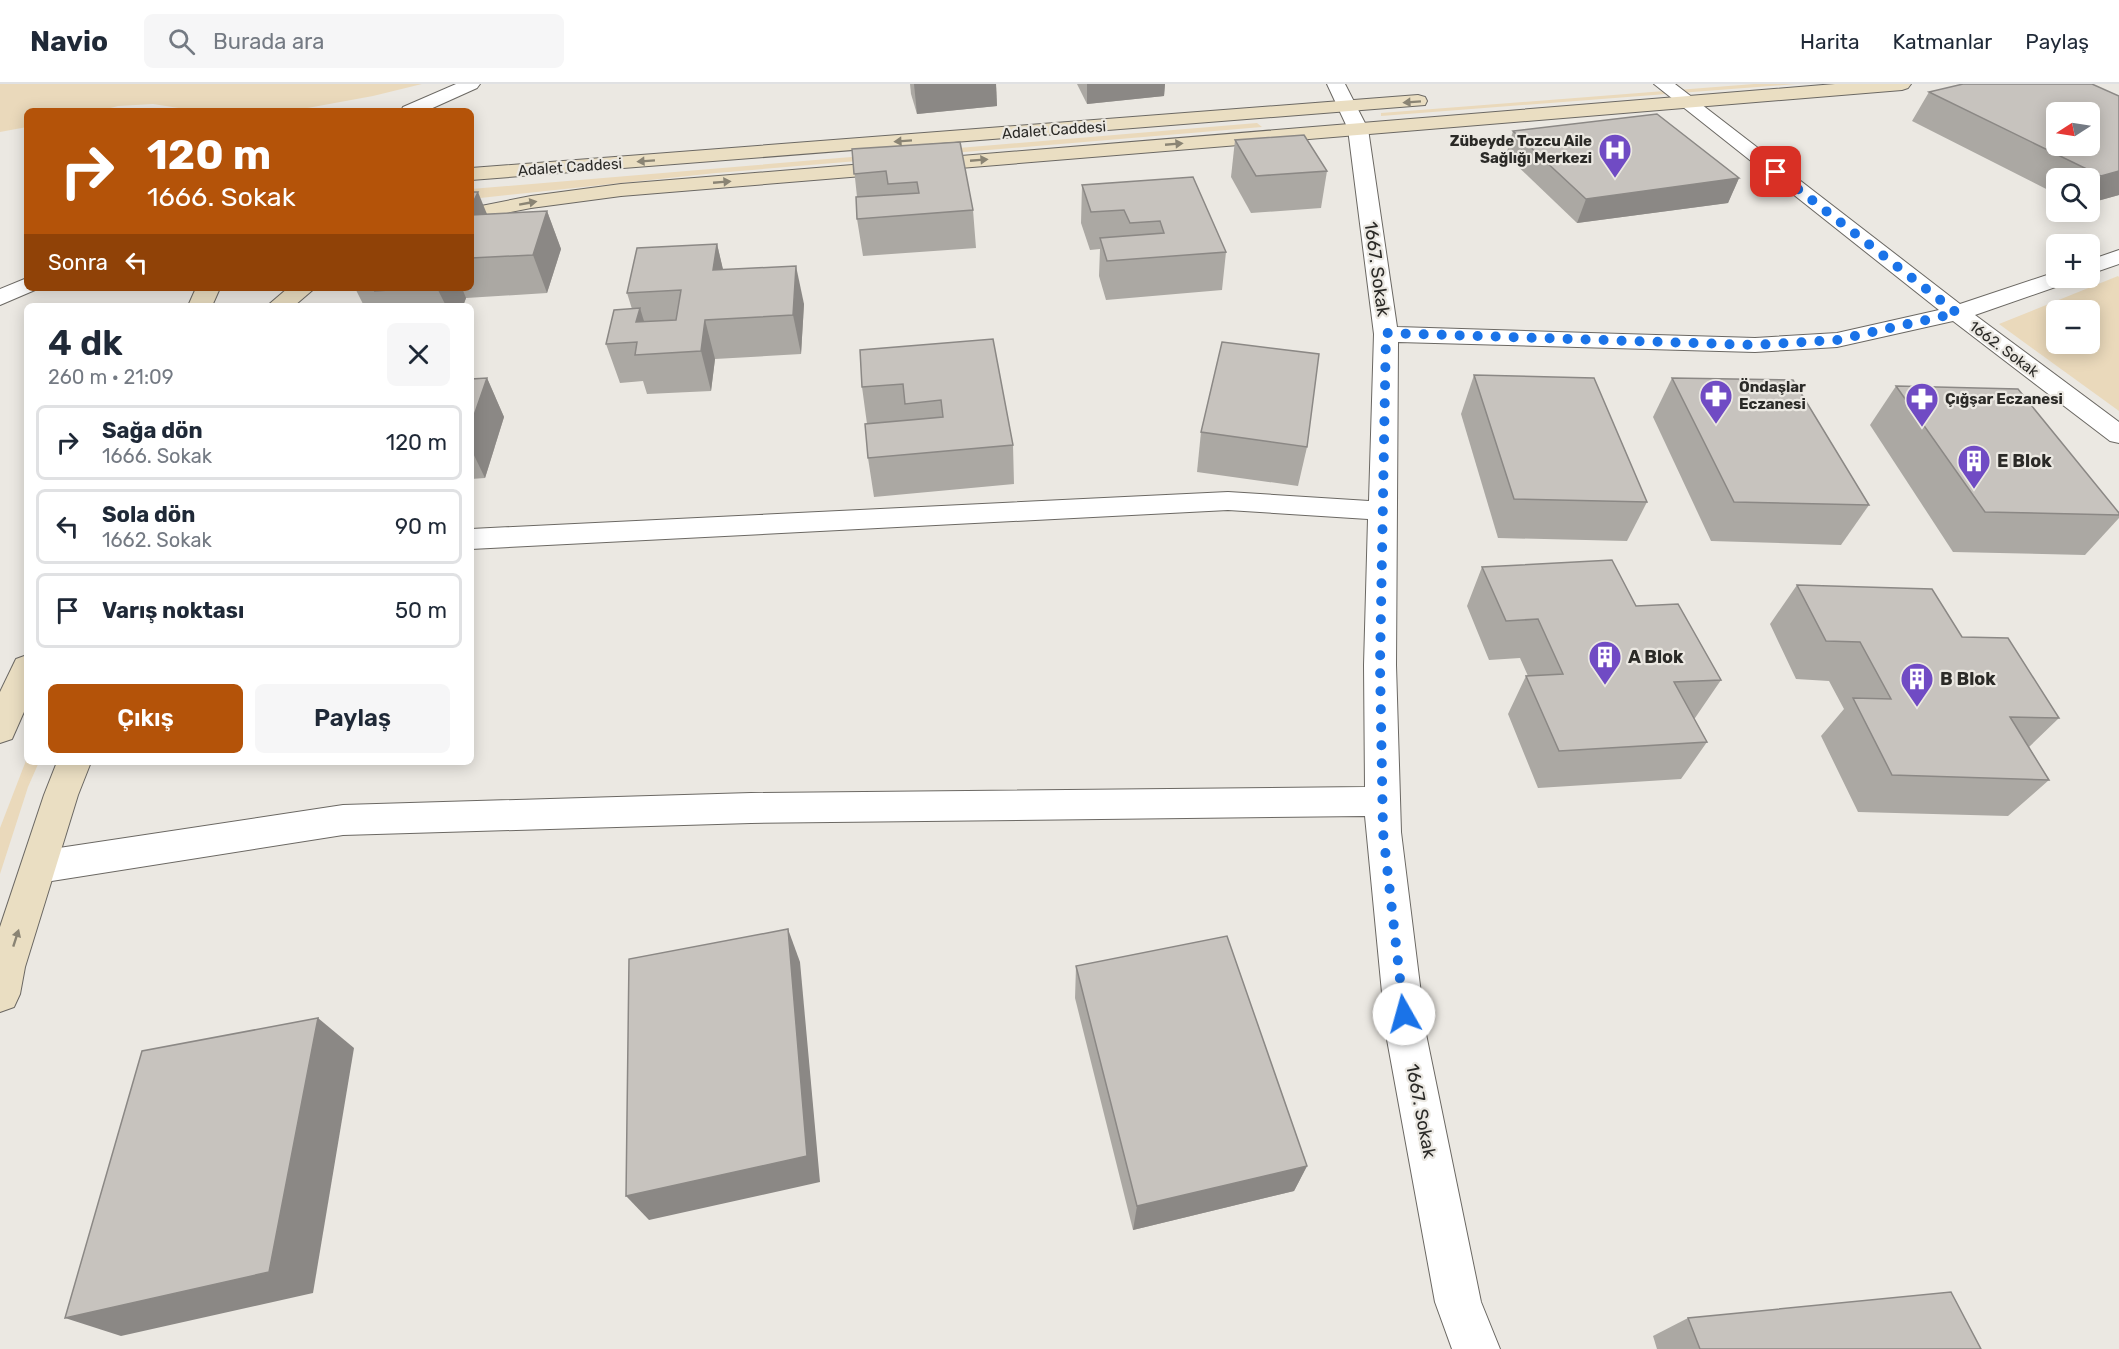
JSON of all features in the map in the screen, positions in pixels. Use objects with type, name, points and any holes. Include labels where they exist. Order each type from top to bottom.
[{"type":"street","points":[[417,108],[471,84]]},
{"type":"street","name":"1662. Sokak","points":[[1663,84],[1957,313],[2119,435]]},
{"type":"street","points":[[474,213],[531,202],[621,190],[1348,107],[1686,102],[1902,84]]},
{"type":"street","name":"Adalet Caddesi","points":[[474,174],[1441,99]]},
{"type":"street","name":"1667. Sokak","points":[[1348,107],[1386,333],[1380,665],[1383,832],[1406,1034],[1458,1302],[1476,1349]]},
{"type":"street","points":[[2100,264],[2119,257]]},
{"type":"street","points":[[1386,333],[1755,345],[1837,340],[1957,313],[2046,282]]},
{"type":"street","points":[[0,298],[24,286]]},
{"type":"street","points":[[283,303],[299,291]]},
{"type":"street","points":[[474,539],[1228,501],[1383,511]]},
{"type":"street","points":[[0,730],[24,674]]},
{"type":"street","points":[[0,994],[73,765]]},
{"type":"street","points":[[39,867],[343,820],[751,808],[1383,801]]},
{"type":"shaded area","points":[[0,84],[422,84],[307,108],[179,108],[153,104],[110,108],[24,108],[24,128],[0,132]]},
{"type":"shaded area","points":[[1754,84],[1796,84],[1381,116],[1381,113]]},
{"type":"shaded area","points":[[1257,123],[1262,127],[716,173],[474,199],[474,189]]},
{"type":"shaded area","points":[[2118,276],[2119,411],[1999,324],[2046,305],[2046,354],[2100,354],[2100,300],[2058,300],[2088,288],[2100,288],[2100,283]]},
{"type":"shaded area","points":[[24,765],[38,765],[28,787],[0,874],[0,828]]},
{"type":"building","points":[[1963,84],[2092,84],[2119,96],[2119,171],[2101,176],[2100,168],[2085,168],[2060,156],[2100,156],[2100,102],[2046,102],[2046,149],[1929,92]]},
{"type":"building","points":[[1657,114],[1739,178],[1586,199],[1513,131]]},
{"type":"building","points":[[1304,135],[1327,171],[1256,176],[1235,140]]},
{"type":"building","points":[[960,142],[973,210],[857,219],[856,197],[919,193],[917,182],[888,184],[886,171],[854,174],[852,149]]},
{"type":"building","points":[[1193,177],[1226,252],[1107,261],[1100,238],[1164,233],[1160,221],[1130,223],[1124,210],[1091,212],[1082,185]]},
{"type":"building","points":[[547,211],[533,255],[474,258],[474,215]]},
{"type":"building","points":[[717,244],[713,270],[796,266],[793,315],[705,320],[701,351],[635,355],[637,342],[606,344],[614,310],[640,308],[636,322],[676,320],[681,290],[627,293],[637,248]]},
{"type":"building","points":[[993,339],[1013,445],[868,458],[865,424],[943,417],[941,400],[905,404],[903,384],[862,387],[860,350]]},
{"type":"building","points":[[1222,342],[1319,354],[1307,447],[1201,432]]},
{"type":"building","points":[[1474,375],[1594,378],[1647,502],[1514,499]]},
{"type":"building","points":[[487,378],[474,415],[474,379]]},
{"type":"building","points":[[1672,378],[1793,380],[1869,505],[1734,502]]},
{"type":"building","points":[[1896,386],[2018,389],[2119,515],[1985,512]]},
{"type":"building","points":[[1612,560],[1636,606],[1678,604],[1721,680],[1674,682],[1707,742],[1559,751],[1526,676],[1563,674],[1538,619],[1506,621],[1482,567]]},
{"type":"building","points":[[1797,585],[1932,589],[1962,637],[2008,638],[2059,718],[2010,717],[2049,780],[1892,775],[1853,698],[1891,699],[1860,642],[1826,641]]},
{"type":"building","points":[[788,929],[807,1156],[626,1196],[629,959]]},
{"type":"building","points":[[1227,936],[1307,1166],[1137,1206],[1076,966]]},
{"type":"building","points":[[318,1018],[269,1272],[65,1318],[142,1051]]},
{"type":"building","points":[[1951,1292],[1981,1349],[1700,1349],[1688,1318]]},
{"type":"place","name":"Zübeyde Tozcu Aile Sağlığı Merkezi","points":[[1615,179]]},
{"type":"place","name":"Öndaşlar Eczanesi","points":[[1716,425]]},
{"type":"place","name":"Çığşar Eczanesi","points":[[1922,428]]},
{"type":"place","name":"E Blok","points":[[1974,490]]},
{"type":"place","name":"A Blok","points":[[1605,686]]},
{"type":"place","name":"B Blok","points":[[1917,708]]},
{"type":"route","points":[[1404,1014],[1383,832],[1380,665],[1386,333],[1755,345],[1837,340],[1957,313],[1776,172]]}]
